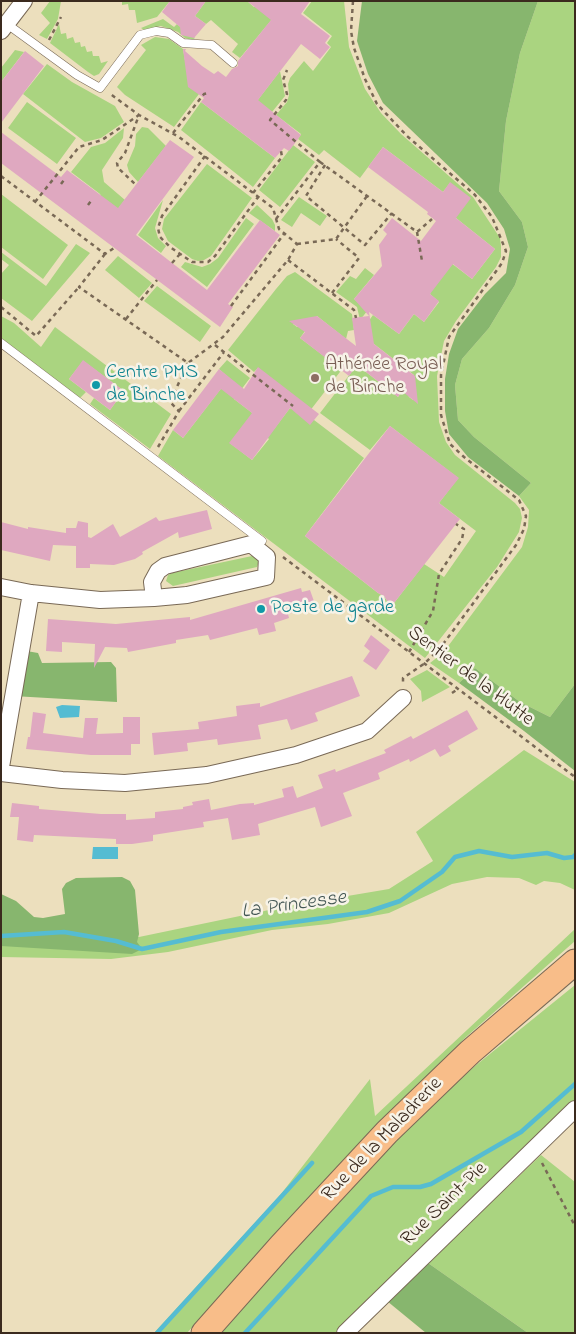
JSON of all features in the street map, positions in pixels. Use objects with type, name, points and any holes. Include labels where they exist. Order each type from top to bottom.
[{"type":"main road","name":"Rue de la Maladrerie","points":[[204,1333],[281,1246],[387,1132],[470,1052],[575,962]]},
{"type":"street","points":[[4,27],[24,1]]},
{"type":"street","points":[[1,587],[31,593],[100,600],[154,598],[215,590],[266,577],[267,557],[260,549],[251,544],[165,566],[158,571],[152,582],[154,598]]},
{"type":"street","points":[[1,767],[31,593]]},
{"type":"street","points":[[1,773],[62,780],[125,783],[207,775],[296,755],[367,731],[403,698]]},
{"type":"street","name":"Rue Saint-Pie","points":[[345,1333],[575,1109]]},
{"type":"lane","points":[[4,27],[44,50],[77,75],[100,88],[140,35],[156,31],[169,33],[183,43],[212,45],[233,63]]},
{"type":"lane","points":[[1,343],[262,541]]},
{"type":"path","points":[[353,1],[351,31],[354,48],[365,79],[377,104],[408,136],[475,195],[492,217],[506,250],[502,263],[449,337],[442,375],[441,415],[450,444],[519,500],[526,516],[524,529],[516,545],[441,647],[425,664],[403,678],[403,698]]},
{"type":"path","points":[[44,50],[61,17]]},
{"type":"path","points":[[287,70],[283,80],[287,94],[286,100],[270,120],[320,162],[417,232],[422,260]]},
{"type":"path","points":[[100,88],[138,115],[173,133],[273,208],[279,229],[297,244],[336,239],[367,196]]},
{"type":"path","points":[[173,133],[204,94],[208,93]]},
{"type":"path","points":[[136,185],[118,168],[117,163],[125,153],[138,115]]},
{"type":"path","points":[[35,202],[79,147],[102,140],[138,115]]},
{"type":"path","points":[[253,193],[282,157],[281,151]]},
{"type":"path","points":[[205,156],[162,216],[158,228],[160,237],[180,254],[192,262],[208,262],[215,256],[258,197]]},
{"type":"path","points":[[276,219],[320,162]]},
{"type":"path","points":[[325,165],[306,196],[366,246],[392,213]]},
{"type":"path","points":[[1,176],[105,254]]},
{"type":"path","points":[[61,184],[64,180]]},
{"type":"path","points":[[88,205],[91,201]]},
{"type":"path","points":[[417,232],[432,219]]},
{"type":"path","points":[[231,306],[284,234]]},
{"type":"path","points":[[331,293],[359,258],[336,239]]},
{"type":"path","points":[[179,411],[170,402],[188,363],[224,337],[288,260],[297,244]]},
{"type":"path","points":[[1,308],[36,336],[105,254],[114,248]]},
{"type":"path","points":[[172,263],[180,254]]},
{"type":"path","points":[[288,260],[354,310],[356,318]]},
{"type":"path","points":[[126,320],[157,280]]},
{"type":"path","points":[[79,286],[188,363]]},
{"type":"path","points":[[215,345],[292,406]]},
{"type":"path","points":[[152,457],[179,411],[224,352]]},
{"type":"path","points":[[410,652],[433,611],[439,574],[462,539],[464,529],[456,524]]},
{"type":"path","name":"Sentier de la Hutte","points":[[297,568],[575,777]]},
{"type":"path","points":[[452,693],[458,689]]},
{"type":"path","points":[[533,1149],[575,1226]]},
{"type":"green space","points":[[50,1],[61,1],[58,19],[47,39],[39,35],[50,23],[41,13]]},
{"type":"green space","points":[[122,1],[170,1],[157,17],[137,23],[135,10],[129,10],[128,4],[122,5]]},
{"type":"green space","points":[[206,1],[247,1],[254,7],[259,6],[273,18],[240,58],[232,52],[238,44],[211,20],[206,24],[195,16]]},
{"type":"green space","points":[[312,1],[344,1],[349,47],[365,89],[381,113],[401,134],[473,197],[500,238],[501,257],[496,267],[456,321],[444,341],[437,376],[439,422],[446,442],[455,455],[515,503],[520,509],[522,518],[519,532],[497,567],[425,658],[158,456],[173,430],[183,438],[229,378],[219,369],[227,360],[250,378],[234,399],[264,422],[230,443],[252,460],[269,439],[266,436],[274,429],[290,408],[314,420],[364,458],[305,536],[384,596],[387,601],[394,603],[424,564],[444,577],[476,531],[439,503],[458,478],[390,426],[370,450],[320,413],[357,365],[398,397],[405,387],[409,397],[413,400],[414,375],[374,344],[363,329],[373,315],[399,334],[414,314],[424,322],[439,302],[430,294],[442,256],[472,279],[495,249],[456,218],[450,183],[443,192],[383,147],[360,178],[324,150],[319,155],[298,139],[301,134],[276,115],[287,102],[290,78],[304,61],[313,71],[331,47],[327,43],[332,36],[303,13]]},
{"type":"green space","points":[[362,1],[538,1],[520,53],[506,121],[499,191],[522,222],[528,247],[515,285],[489,328],[462,359],[455,385],[458,420],[474,437],[531,483],[519,496],[468,457],[449,434],[445,411],[445,379],[449,354],[458,329],[485,294],[506,273],[510,249],[504,229],[487,203],[383,103],[368,74],[357,41]]},
{"type":"green space","points":[[538,1],[575,1],[575,684],[550,717],[520,702],[475,668],[459,683],[430,663],[443,653],[522,547],[528,527],[529,510],[519,496],[531,483],[474,437],[458,420],[455,385],[462,359],[489,328],[515,285],[528,247],[522,222],[499,191],[506,121],[520,53]]},
{"type":"green space","points":[[163,19],[174,27],[177,24],[195,38],[192,40],[185,38],[178,32],[161,26],[144,30],[141,28]]},
{"type":"green space","points":[[59,24],[61,34],[66,33],[67,39],[73,37],[75,43],[80,42],[81,47],[85,46],[87,52],[92,51],[93,56],[99,56],[101,63],[108,61],[99,74],[94,76],[50,43]]},
{"type":"green space","points":[[155,37],[169,39],[183,49],[186,66],[199,94],[174,127],[125,95],[117,87],[146,50],[141,45]]},
{"type":"green space","points":[[15,50],[24,52],[1,82],[1,68]]},
{"type":"green space","points":[[47,64],[72,82],[115,106],[124,122],[101,138],[85,142],[23,94]]},
{"type":"green space","points":[[280,71],[285,96],[272,112],[257,101]]},
{"type":"green space","points":[[27,102],[76,138],[57,164],[8,128]]},
{"type":"green space","points":[[201,102],[275,158],[253,187],[181,130]]},
{"type":"green space","points":[[142,127],[148,128],[166,146],[138,182],[129,172],[127,165],[135,146],[136,134]]},
{"type":"green space","points":[[124,128],[123,138],[102,170],[104,182],[125,200],[112,217],[100,194],[71,172],[91,147],[105,143]]},
{"type":"green space","points":[[293,145],[315,162],[280,207],[259,190]]},
{"type":"green space","points":[[207,164],[252,198],[211,256],[198,261],[192,259],[168,241],[162,229],[164,219]]},
{"type":"green space","points":[[1,194],[68,245],[43,279],[1,247]]},
{"type":"green space","points":[[299,197],[327,216],[320,226],[301,213],[292,227],[281,220]]},
{"type":"green space","points":[[163,200],[155,228],[158,238],[166,246],[161,253],[138,235]]},
{"type":"green space","points":[[257,205],[272,219],[275,231],[249,213]]},
{"type":"green space","points":[[246,218],[254,224],[207,287],[181,267],[185,262],[202,267],[218,258]]},
{"type":"green space","points":[[76,244],[90,253],[32,321],[1,298],[1,274],[9,265],[1,259],[1,252],[46,286]]},
{"type":"green space","points":[[118,256],[152,283],[139,298],[105,270]]},
{"type":"green space","points":[[365,268],[374,275],[354,299],[368,310],[360,320],[357,307],[336,292],[350,276],[356,279]]},
{"type":"green space","points":[[295,272],[352,314],[354,330],[348,331],[346,339],[317,316],[313,321],[297,320],[293,324],[297,327],[308,327],[300,338],[340,368],[350,359],[309,412],[258,368],[254,372],[228,350],[287,276]]},
{"type":"green space","points":[[157,286],[211,326],[200,342],[144,301]]},
{"type":"green space","points":[[1,316],[14,323],[41,347],[55,327],[171,414],[150,449],[90,404],[94,398],[110,410],[124,391],[83,361],[69,379],[86,392],[80,398],[1,338]]},
{"type":"green space","points":[[257,556],[260,559],[257,567],[173,586],[166,581],[168,575],[172,573]]},
{"type":"green space","points":[[21,650],[38,653],[42,663],[111,662],[116,668],[117,702],[13,696]]},
{"type":"green space","points":[[475,668],[520,702],[550,717],[575,684],[575,771],[459,683]]},
{"type":"green space","points":[[427,670],[450,687],[422,702],[421,691],[410,679]]},
{"type":"green space","points":[[524,750],[575,782],[575,890],[560,883],[544,881],[536,885],[519,878],[487,877],[452,884],[389,913],[328,924],[272,930],[168,952],[111,959],[1,957],[1,935],[91,940],[139,937],[288,906],[389,889],[433,861],[416,832]]},
{"type":"green space","points":[[122,877],[130,881],[135,890],[139,934],[137,942],[142,949],[132,954],[1,946],[1,894],[16,901],[34,917],[43,918],[65,914],[62,889],[66,883],[76,878]]},
{"type":"green space","points":[[575,929],[575,941],[466,1037],[304,1202],[187,1333],[154,1333],[281,1194],[370,1079],[375,1116]]},
{"type":"green space","points":[[575,985],[575,1101],[335,1333],[218,1333],[364,1173],[421,1115],[475,1066]]},
{"type":"green space","points":[[541,1155],[575,1182],[575,1333],[528,1333],[428,1263]]},
{"type":"green space","points":[[428,1263],[528,1333],[426,1333],[387,1301]]},
{"type":"water","points":[[62,705],[80,706],[79,717],[60,718],[56,707]]},
{"type":"water","points":[[93,847],[118,847],[118,859],[92,859]]},
{"type":"building","points":[[170,1],[206,1],[195,16],[206,24],[194,38],[181,35],[180,27],[162,12]]},
{"type":"building","points":[[247,1],[310,1],[301,14],[330,36],[325,43],[330,47],[320,59],[301,44],[258,100],[301,135],[289,151],[284,148],[275,158],[201,102],[204,98],[188,87],[183,49],[186,49],[185,51],[214,74],[218,71],[226,77],[232,69],[238,66],[238,61],[271,20]]},
{"type":"building","points":[[25,51],[44,66],[1,123],[1,82]]},
{"type":"building","points":[[1,132],[61,177],[67,170],[118,208],[170,140],[194,157],[136,235],[207,290],[260,220],[280,235],[228,304],[233,307],[220,327],[1,163]]},
{"type":"building","points":[[383,147],[443,192],[450,182],[471,198],[456,218],[495,249],[472,279],[453,264],[430,294],[439,301],[424,322],[414,314],[399,334],[369,312],[374,344],[415,376],[418,404],[402,391],[398,397],[357,365],[349,376],[300,338],[305,332],[289,321],[317,316],[356,346],[352,318],[369,316],[354,299],[382,266],[379,245],[387,234],[383,230],[392,218],[421,241],[436,221],[427,214],[428,212],[368,167]]},
{"type":"building","name":"Centre PMS de Binche","points":[[83,360],[124,391],[110,410],[69,379]]},
{"type":"building","points":[[258,367],[319,414],[310,425],[290,408],[252,460],[229,443],[252,413],[221,389],[183,438],[173,430],[219,369],[244,389]]},
{"type":"building","points":[[390,426],[459,478],[439,503],[460,519],[394,603],[387,601],[384,596],[305,536]]},
{"type":"building","points":[[207,510],[212,529],[179,538],[178,532],[142,552],[143,554],[135,559],[114,565],[90,564],[90,568],[76,568],[76,546],[53,545],[50,561],[1,550],[1,522],[28,529],[28,527],[66,533],[66,528],[76,528],[78,521],[88,523],[88,537],[91,538],[113,524],[120,537],[156,517],[159,521]]},
{"type":"building","points":[[301,588],[302,592],[310,590],[316,607],[288,614],[289,618],[274,623],[276,631],[259,635],[257,628],[210,640],[208,635],[176,640],[176,643],[128,652],[127,648],[105,647],[94,668],[95,644],[62,642],[62,652],[46,651],[48,619],[116,624],[190,617],[190,620]]},
{"type":"building","points":[[371,635],[390,650],[376,670],[363,661],[370,651],[364,646]]},
{"type":"building","points":[[352,676],[360,696],[315,713],[318,721],[291,730],[287,719],[258,725],[261,739],[218,745],[217,739],[187,743],[188,751],[154,755],[152,733],[199,729],[198,722],[237,716],[236,706],[260,703],[260,707]]},
{"type":"building","points":[[467,710],[478,729],[448,746],[451,751],[440,757],[435,749],[410,762],[409,759],[378,773],[380,779],[343,793],[352,816],[321,827],[315,807],[258,824],[260,835],[232,840],[228,818],[203,822],[204,827],[153,835],[153,841],[132,844],[116,844],[116,839],[34,835],[33,842],[17,840],[19,817],[10,817],[12,803],[39,806],[39,809],[126,814],[126,820],[155,818],[155,812],[183,809],[183,807],[193,805],[192,802],[209,799],[211,810],[240,804],[254,803],[254,805],[284,797],[282,789],[293,786],[297,798],[323,788],[318,775],[335,769],[336,772],[386,753],[384,750],[411,736],[413,739]]},
{"type":"building","points":[[33,712],[46,714],[43,733],[83,738],[85,718],[98,718],[96,734],[123,733],[123,717],[140,717],[140,744],[131,744],[131,755],[91,755],[26,749],[28,737],[30,737]]},
{"type":"waterway","name":"La Princesse","points":[[1,936],[64,932],[116,941],[142,949],[221,932],[367,912],[400,901],[442,872],[455,857],[479,851],[512,857],[547,853],[564,858],[575,855]]},
{"type":"waterway","points":[[245,1333],[371,1196],[393,1187],[420,1187],[431,1184],[521,1132],[575,1084]]},
{"type":"waterway","points":[[157,1333],[312,1163]]},
{"type":"place","name":"Athénée Royal de Binche","points":[[315,378]]},
{"type":"place","name":"Centre PMS de Binche","points":[[96,385]]},
{"type":"place","name":"Poste de garde","points":[[261,609]]}]
